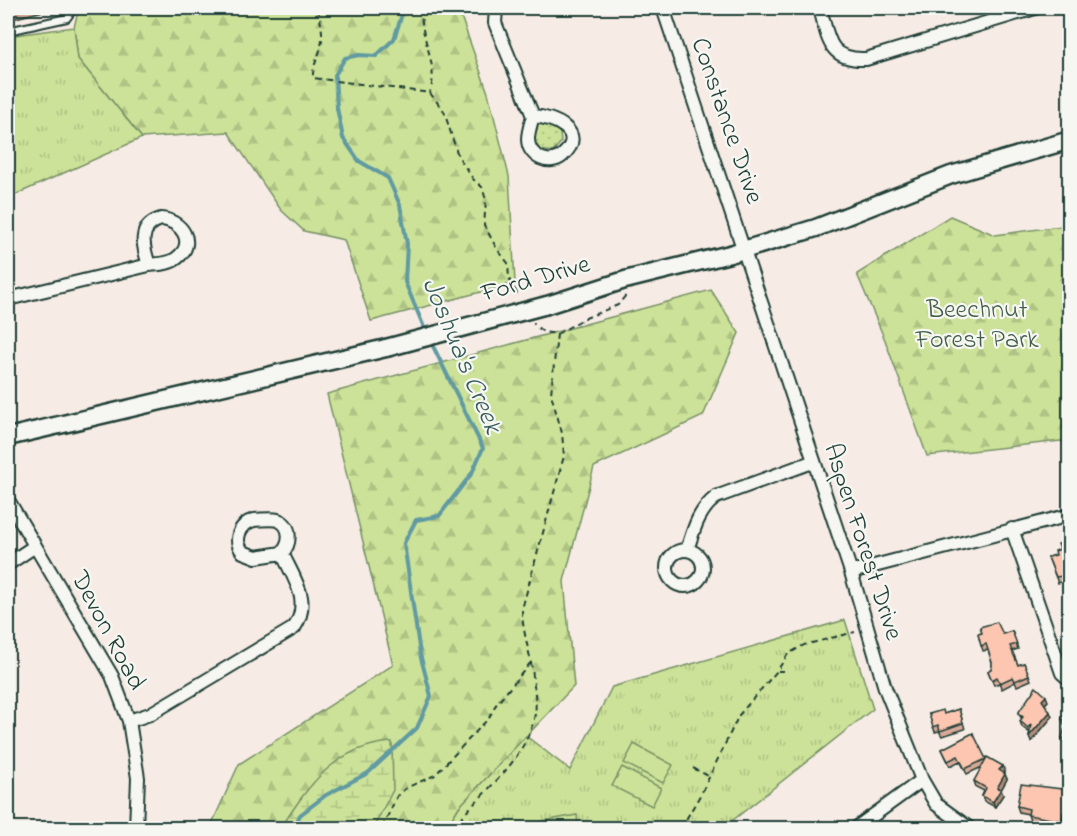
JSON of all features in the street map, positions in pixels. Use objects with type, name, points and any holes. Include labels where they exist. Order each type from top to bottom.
[{"type":"main road","name":"Ford Drive","points":[[8,437],[386,348],[547,305],[625,280],[746,249],[867,210],[951,175],[1070,140]]},
{"type":"street","points":[[496,8],[495,23],[533,116]]},
{"type":"street","name":"Constance Drive","points":[[663,8],[746,249]]},
{"type":"street","points":[[820,8],[830,43],[835,51],[844,57],[855,59],[866,59],[1035,8]]},
{"type":"street","name":"Aspen Forest Drive","points":[[746,249],[812,462],[851,572],[885,688],[922,780],[936,804],[969,828]]},
{"type":"street","points":[[8,299],[149,266]]},
{"type":"street","points":[[687,550],[699,516],[706,504],[716,497],[812,462]]},
{"type":"street","name":"Devon Road","points":[[8,500],[112,676],[129,721],[138,778],[136,828]]},
{"type":"street","points":[[851,572],[1070,515]]},
{"type":"street","points":[[1012,529],[1062,673],[1070,680]]},
{"type":"street","points":[[8,564],[35,546]]},
{"type":"street","points":[[129,721],[150,714],[294,628],[303,611],[303,600],[282,553]]},
{"type":"street","points":[[856,828],[922,780]]},
{"type":"lane","points":[[8,30],[68,18],[74,8]]},
{"type":"path","points":[[74,8],[98,8]]},
{"type":"path","points":[[318,8],[322,33],[321,47],[312,70],[313,78],[430,93],[444,111],[458,156],[473,179],[482,187],[486,200],[484,225],[497,249],[508,263],[509,279],[520,298]]},
{"type":"path","points":[[422,8],[428,48],[435,71],[430,93]]},
{"type":"path","points":[[530,318],[536,328],[557,334],[583,319],[618,305],[626,296],[625,280]]},
{"type":"path","points":[[453,828],[486,789],[505,773],[522,750],[535,712],[531,662],[522,622],[522,609],[530,585],[530,570],[564,456],[562,433],[551,394],[557,334]]},
{"type":"path","points":[[681,828],[710,777],[739,715],[777,671],[788,654],[804,645],[867,630]]},
{"type":"path","points":[[382,828],[397,796],[406,788],[435,775],[489,718],[495,705],[531,662]]},
{"type":"path","points":[[777,671],[787,671]]},
{"type":"path","points":[[693,768],[710,777]]},
{"type":"green space","points":[[79,8],[458,8],[488,93],[509,176],[515,283],[371,321],[344,240],[304,231],[281,210],[228,132],[142,138],[78,59],[74,27]]},
{"type":"green space","points":[[74,27],[78,59],[142,138],[8,198],[8,36]]},
{"type":"green space","points":[[539,123],[550,125],[560,133],[561,142],[553,152],[540,150],[535,143],[536,126]]},
{"type":"green space","name":"Beechnut Forest Park","points":[[950,216],[995,235],[1069,225],[1069,444],[1061,441],[927,456],[885,340],[857,274]]},
{"type":"green space","points":[[711,290],[739,333],[703,416],[594,467],[564,581],[574,686],[459,807],[446,828],[210,828],[239,764],[393,665],[327,394]]},
{"type":"green space","points":[[845,620],[873,709],[723,828],[446,828],[459,807],[526,736],[570,770],[612,687]]},
{"type":"green space","points":[[392,742],[393,790],[373,828],[281,828],[302,797],[326,770],[340,759],[372,745]]},
{"type":"green space","points":[[634,744],[673,765],[663,783],[624,763]]},
{"type":"green space","points":[[622,767],[661,788],[652,806],[612,786]]},
{"type":"green space","points":[[577,815],[578,828],[505,828]]},
{"type":"building","points":[[1070,541],[1070,579],[1063,580],[1062,576],[1056,577],[1048,557],[1056,555],[1055,551],[1060,549],[1058,544]]},
{"type":"building","points":[[997,622],[1003,634],[1012,631],[1017,644],[1010,646],[1018,665],[1024,663],[1029,675],[1015,681],[1013,677],[1000,683],[997,677],[992,680],[988,671],[992,668],[992,662],[986,644],[981,646],[978,634],[982,633],[980,627]]},
{"type":"building","points":[[1036,687],[1046,696],[1042,700],[1050,712],[1029,736],[1031,724],[1028,728],[1020,721],[1023,717],[1018,713]]},
{"type":"building","points":[[1066,707],[1070,708],[1069,745],[1067,739],[1062,738],[1067,721],[1062,719]]},
{"type":"building","points":[[959,709],[963,723],[940,731],[938,725],[933,727],[929,714],[943,710],[944,714]]},
{"type":"building","points":[[973,733],[986,759],[965,769],[958,756],[948,761],[942,749]]},
{"type":"building","points":[[987,757],[1003,766],[999,770],[1005,774],[997,788],[1001,789],[993,802],[982,796],[986,788],[974,781]]},
{"type":"building","points":[[1021,784],[1070,790],[1070,813],[1063,813],[1062,821],[1028,815],[1029,809],[1017,806]]},
{"type":"waterway","name":"Joshua's Creek","points":[[404,8],[394,39],[376,56],[359,55],[345,58],[335,75],[337,108],[343,138],[359,161],[388,178],[400,205],[407,244],[405,282],[426,332]]},
{"type":"waterway","name":"Joshua's Creek","points":[[294,828],[300,815],[326,795],[368,773],[417,728],[431,696],[420,654],[404,543],[416,520],[439,516],[472,473],[483,448],[431,342]]}]
